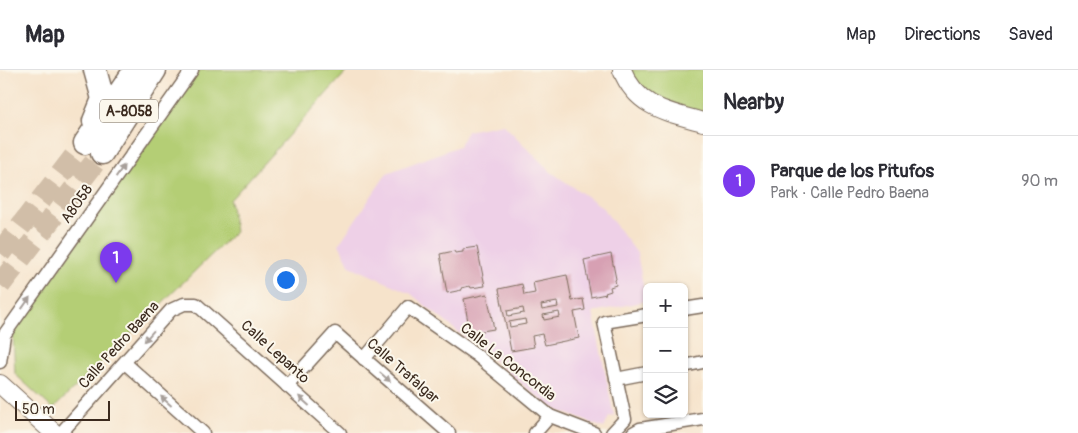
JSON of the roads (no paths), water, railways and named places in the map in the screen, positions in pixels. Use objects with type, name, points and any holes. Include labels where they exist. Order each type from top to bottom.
[{"type":"highway","points":[[94,148],[103,99],[95,70]]},
{"type":"highway","name":"A-8058","points":[[94,148],[135,70]]},
{"type":"highway","name":"A-8058","points":[[94,148],[155,70]]},
{"type":"street","name":"A8058","points":[[0,362],[4,335],[192,70]]},
{"type":"street","points":[[622,70],[636,93],[652,106],[662,111],[703,122]]},
{"type":"street","name":"Calle Pedro Baena","points":[[61,433],[125,364],[171,310],[184,304]]},
{"type":"street","name":"Calle Lepanto","points":[[184,304],[196,304],[340,433]]},
{"type":"street","points":[[688,308],[703,306]]},
{"type":"street","name":"Calle La Concordia","points":[[364,358],[408,307],[475,354],[550,416],[594,433]]},
{"type":"street","points":[[612,433],[625,419],[604,322],[643,316]]},
{"type":"street","name":"Calle Trafalgar","points":[[287,386],[335,333],[449,433]]},
{"type":"street","points":[[688,365],[703,362]]},
{"type":"street","points":[[125,364],[203,433]]},
{"type":"street","points":[[616,379],[643,374]]},
{"type":"street","points":[[0,384],[54,433]]},
{"type":"street","points":[[535,433],[550,416]]},
{"type":"street","points":[[632,433],[640,429],[703,419]]},
{"type":"tunnel","points":[[0,253],[85,143]]},
{"type":"tunnel","points":[[0,285],[102,153]]},
{"type":"place","name":"Parque de los Pitufos","points":[[116,283]]}]
